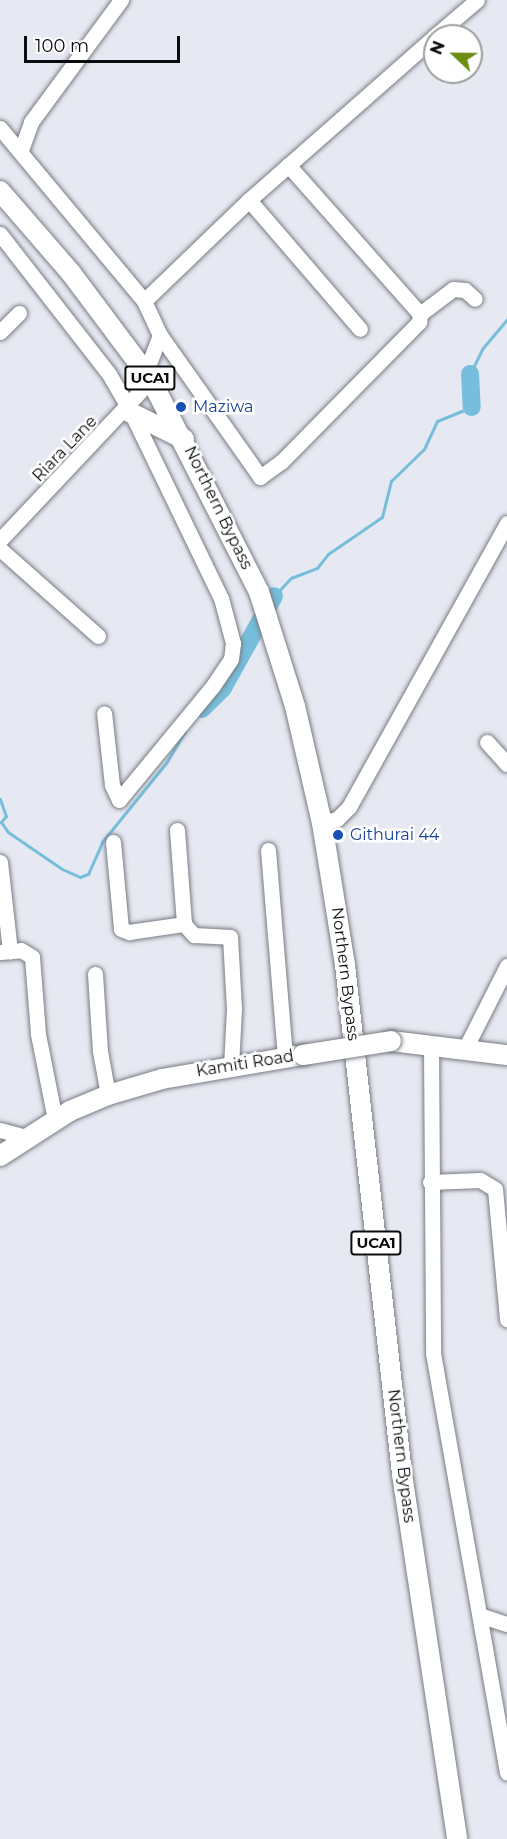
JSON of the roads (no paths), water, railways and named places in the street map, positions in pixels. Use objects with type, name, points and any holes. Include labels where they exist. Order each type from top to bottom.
[{"type":"main road","name":"Northern Bypass","points":[[0,191],[149,376],[184,439],[260,591],[278,650],[322,823],[345,965],[402,1474],[457,1839]]},
{"type":"main road","points":[[130,411],[184,439]]},
{"type":"main road","name":"Kamiti Road","points":[[0,1156],[55,1120],[108,1095],[162,1079],[391,1041],[466,1047],[507,1055]]},
{"type":"street","points":[[21,150],[31,122],[121,0]]},
{"type":"street","points":[[449,24],[477,0]]},
{"type":"street","points":[[144,301],[249,200],[423,47]]},
{"type":"street","points":[[0,128],[21,150],[144,301],[158,341],[260,477],[281,462],[411,331],[420,314],[453,289],[465,290],[475,299]]},
{"type":"street","points":[[288,165],[420,314]]},
{"type":"street","points":[[249,200],[360,328]]},
{"type":"street","points":[[0,234],[130,411],[221,598],[234,652],[180,728],[119,800],[112,784],[104,713]]},
{"type":"street","points":[[0,332],[19,313]]},
{"type":"street","points":[[134,355],[158,341]]},
{"type":"street","name":"Riara Lane","points":[[0,540],[130,411],[149,376],[158,341]]},
{"type":"street","points":[[322,823],[337,819],[349,807],[507,523]]},
{"type":"street","points":[[0,549],[98,636]]},
{"type":"street","points":[[487,742],[507,764]]},
{"type":"street","points":[[177,830],[184,924],[194,935],[230,937],[234,1009],[231,1067]]},
{"type":"street","points":[[113,842],[121,929],[129,932],[184,924]]},
{"type":"street","points":[[268,850],[294,1056]]},
{"type":"street","points":[[0,862],[5,951],[24,950],[32,957],[38,1034],[55,1120]]},
{"type":"street","points":[[466,1047],[507,966]]},
{"type":"street","points":[[95,974],[99,1050],[108,1095]]},
{"type":"street","points":[[431,1044],[430,1182],[433,1353],[446,1446],[463,1508],[507,1773]]},
{"type":"street","points":[[0,1130],[26,1137]]},
{"type":"street","points":[[430,1182],[480,1180],[495,1189],[507,1319]]},
{"type":"street","points":[[482,1616],[507,1624]]},
{"type":"waterway","points":[[470,374],[482,349],[507,319]]},
{"type":"waterway","points":[[470,374],[472,407]]},
{"type":"waterway","points":[[274,596],[291,578],[317,568],[328,554],[382,517],[391,481],[424,449],[437,421],[472,407]]},
{"type":"waterway","points":[[202,709],[223,688],[274,596]]},
{"type":"waterway","points":[[0,799],[6,816],[1,822],[8,832],[62,869],[80,877],[88,874],[102,842],[166,763],[185,731]]},
{"type":"place","name":"Maziwa","points":[[181,407]]},
{"type":"place","name":"Githurai 44","points":[[338,835]]}]
